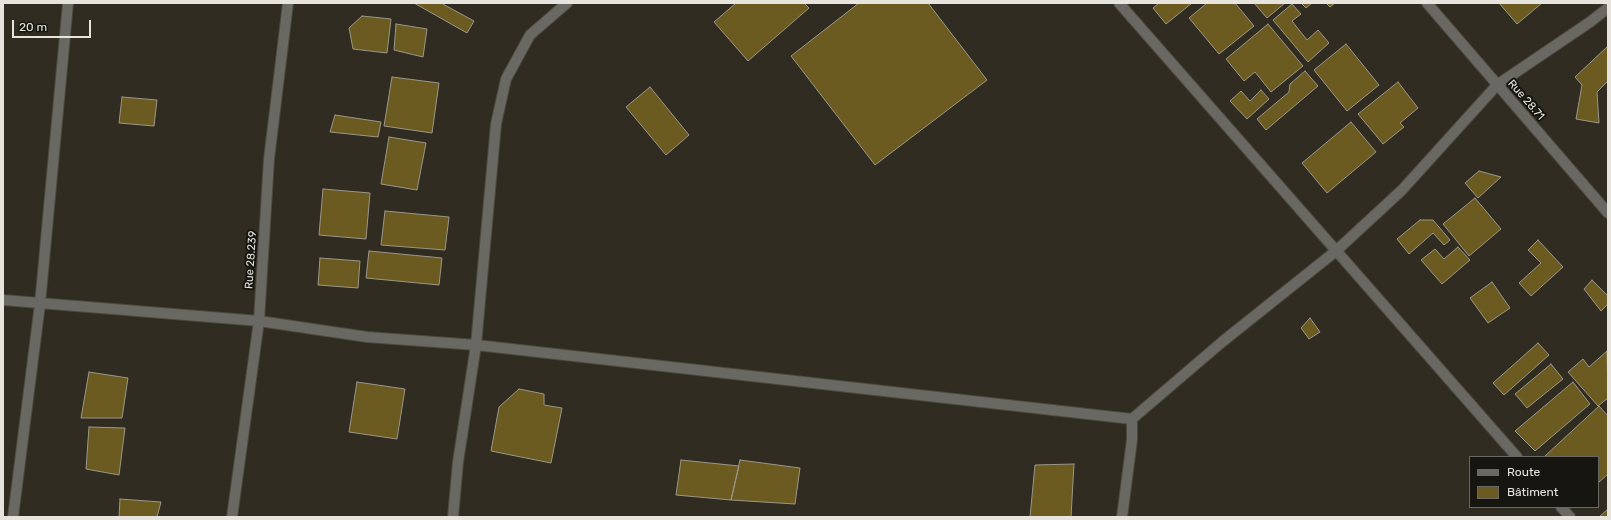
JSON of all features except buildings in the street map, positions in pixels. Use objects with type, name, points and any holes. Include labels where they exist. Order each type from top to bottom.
[{"type":"street","points":[[13,517],[40,304],[68,3]]},
{"type":"street","name":"Rue 28.239","points":[[232,517],[259,321],[269,159],[288,3]]},
{"type":"street","points":[[453,517],[458,462],[476,345],[496,124],[506,79],[530,35],[567,3]]},
{"type":"street","points":[[1119,3],[1516,456]]},
{"type":"street","name":"Rue 28.71","points":[[1427,3],[1608,213]]},
{"type":"street","points":[[3,300],[259,321],[367,336],[476,345],[1132,419],[1222,342],[1336,251],[1402,190],[1497,85],[1590,22],[1608,8]]},
{"type":"street","points":[[1122,517],[1132,440],[1132,419]]},
{"type":"street","points":[[1562,508],[1570,517]]}]
